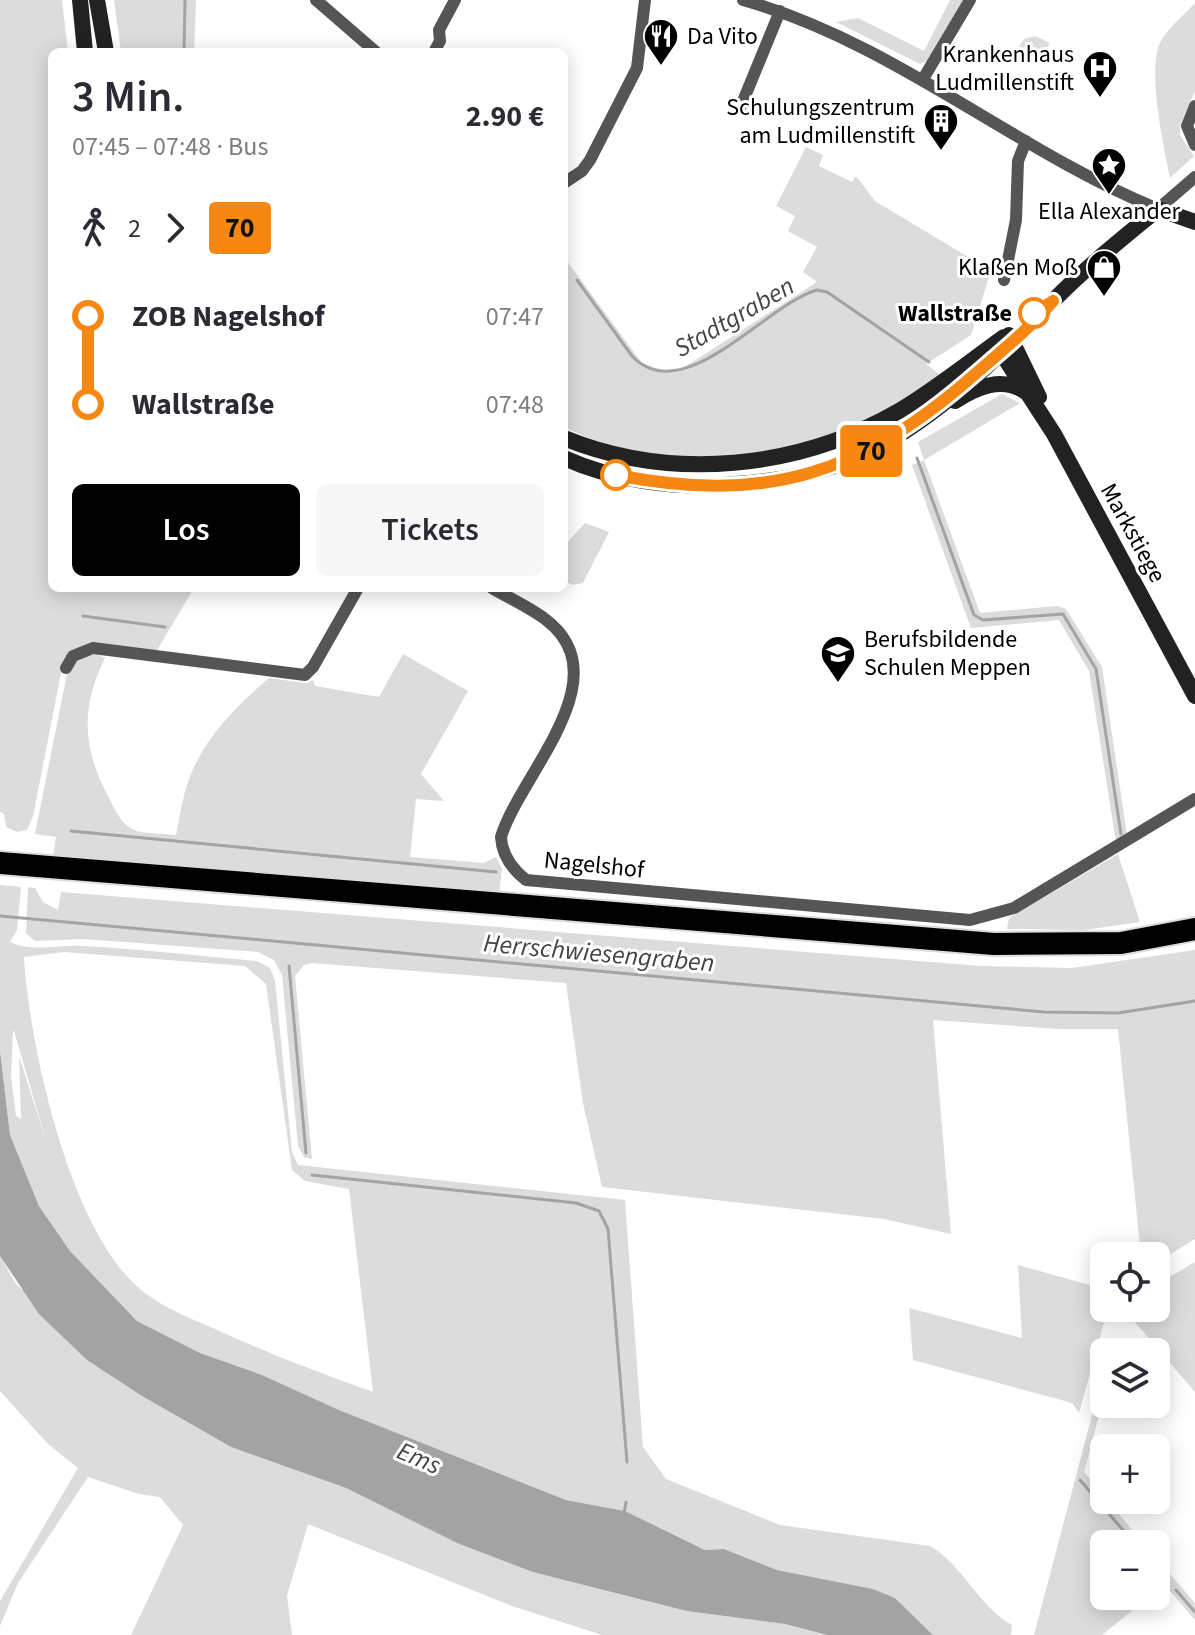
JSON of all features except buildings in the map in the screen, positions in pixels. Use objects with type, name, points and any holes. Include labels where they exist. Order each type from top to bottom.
[{"type":"highway","points":[[0,863],[43,873],[989,957],[1088,958],[1195,943]]},
{"type":"highway","points":[[0,875],[43,873],[994,944],[1121,943],[1195,929]]},
{"type":"street","points":[[80,0],[85,48]]},
{"type":"street","points":[[97,0],[105,48]]},
{"type":"street","points":[[316,0],[371,48]]},
{"type":"street","points":[[436,48],[440,41],[439,30],[455,0]]},
{"type":"street","points":[[568,180],[582,171],[590,160],[637,68],[645,0]]},
{"type":"street","points":[[743,0],[787,8],[923,79],[1103,185],[1195,222]]},
{"type":"street","points":[[923,79],[970,0]]},
{"type":"street","points":[[741,106],[787,8]]},
{"type":"street","points":[[1195,106],[1187,133],[1195,145]]},
{"type":"street","points":[[1004,280],[1016,220],[1018,161],[1026,141]]},
{"type":"street","points":[[913,426],[1195,177]]},
{"type":"street","points":[[568,440],[595,450],[647,460],[699,464],[787,456],[858,432],[899,411],[1005,343]]},
{"type":"street","name":"Markstiege","points":[[1005,343],[1030,395],[1054,434]]},
{"type":"street","name":"Markstiege","points":[[1005,343],[1195,696]]},
{"type":"street","points":[[568,459],[657,483],[701,486],[800,477],[870,451],[985,386],[1007,384],[1030,395]]},
{"type":"street","points":[[66,668],[73,656],[93,648],[305,675],[313,667],[356,592]]},
{"type":"street","name":"Nagelshof","points":[[499,592],[547,620],[564,639],[575,667],[568,707],[501,837],[505,857],[514,871],[526,880],[970,920],[1014,908],[1195,799]]},
{"type":"shaded area","points":[[0,0],[62,0],[68,48],[48,48],[48,592],[192,592],[156,652],[89,643],[64,658],[33,816],[27,830],[17,832],[6,827],[4,814],[0,812]]},
{"type":"shaded area","points":[[114,0],[196,0],[194,48],[120,48]]},
{"type":"shaded area","points":[[950,0],[963,0],[927,61],[920,64],[836,22],[858,18],[924,51]]},
{"type":"shaded area","points":[[1195,3],[1195,91],[1180,125],[1180,135],[1194,156],[1170,178],[1158,108],[1157,53],[1164,36]]},
{"type":"shaded area","points":[[1035,36],[1050,43],[1038,62],[1018,48],[1024,39]]},
{"type":"shaded area","points":[[806,147],[823,155],[819,166],[852,182],[856,176],[875,201],[985,267],[992,267],[971,335],[926,364],[940,375],[889,409],[856,426],[821,439],[748,454],[672,456],[635,451],[568,429],[568,262],[642,363],[664,371],[683,368],[817,282],[803,272],[817,247],[788,231],[795,216],[776,206]]},
{"type":"shaded area","points":[[1002,394],[1020,403],[924,460],[918,442]]},
{"type":"shaded area","points":[[924,460],[980,613],[1057,606],[1066,609],[1102,667],[1127,835],[1116,842],[1089,671],[1059,620],[971,628],[912,465]]},
{"type":"shaded area","points":[[585,523],[609,532],[583,583],[568,582],[568,542]]},
{"type":"shaded area","points":[[96,654],[105,658],[88,710],[93,759],[120,818],[132,829],[148,833],[176,835],[185,792],[207,743],[242,702],[269,678],[306,683],[313,680],[315,686],[379,697],[403,654],[468,691],[421,774],[444,801],[416,799],[410,857],[484,863],[496,857],[502,869],[499,895],[53,857],[56,837],[35,834],[68,669],[77,659]]},
{"type":"shaded area","points":[[1118,854],[1140,922],[1084,930],[1007,929],[1009,918]]},
{"type":"shaded area","points":[[0,885],[21,887],[17,930],[10,942],[19,945],[148,951],[257,961],[270,968],[275,981],[292,1152],[298,1165],[625,1200],[643,1447],[666,1479],[780,1525],[930,1546],[952,1564],[989,1607],[1012,1625],[1011,1635],[933,1635],[895,1598],[873,1589],[777,1570],[724,1549],[705,1550],[625,1511],[566,1500],[339,1410],[262,1375],[200,1353],[137,1321],[70,1251],[39,1206],[10,1135],[0,1051]],"holes":[[[64,952],[245,966],[266,984],[292,1170],[305,1181],[349,1189],[373,1392],[179,1313],[145,1293],[119,1266],[96,1230],[76,1186],[45,1087],[35,1039],[24,957]],[[14,1031],[47,1144],[19,1056],[21,1119],[16,1116],[11,1076]]]},
{"type":"shaded area","points":[[28,887],[35,888],[43,902],[58,910],[61,892],[981,966],[1072,968],[1195,950],[1195,1239],[1170,1254],[1170,1242],[1140,1242],[1118,1029],[1058,1029],[933,1020],[951,1234],[884,1219],[602,1187],[583,1103],[566,983],[312,963],[304,965],[295,976],[312,1159],[304,1157],[298,1146],[282,975],[274,960],[258,952],[83,939],[35,941],[26,933]]},
{"type":"shaded area","points":[[0,1256],[16,1284],[142,1396],[231,1447],[346,1488],[457,1543],[687,1611],[785,1624],[827,1635],[602,1635],[512,1606],[308,1524],[287,1596],[292,1635],[131,1635],[183,1525],[160,1497],[139,1494],[88,1477],[18,1583],[0,1626],[0,1601],[78,1468],[48,1444],[0,1391]]},
{"type":"shaded area","points":[[1195,1262],[1195,1392],[1170,1363],[1170,1338],[1149,1338],[1135,1322],[1170,1322],[1170,1277]]},
{"type":"shaded area","points":[[1018,1265],[1090,1285],[1090,1322],[1104,1322],[1100,1338],[1090,1338],[1090,1373],[1079,1413],[1073,1404],[1065,1401],[913,1360],[909,1308],[1022,1338]]},
{"type":"shaded area","points":[[1091,1418],[1098,1418],[1094,1434],[1090,1434],[1090,1450],[1084,1472],[1090,1479],[1090,1514],[1119,1514],[1132,1530],[1090,1530],[1090,1610],[1133,1610],[1102,1635],[1034,1635]]},
{"type":"shaded area","points":[[1170,1574],[1195,1603],[1195,1620],[1170,1591]]},
{"type":"water","name":"Ems","points":[[0,1051],[10,1135],[39,1206],[70,1251],[137,1321],[200,1353],[262,1375],[339,1410],[566,1500],[625,1511],[705,1550],[724,1549],[777,1570],[873,1589],[895,1598],[933,1635],[827,1635],[785,1624],[687,1611],[533,1572],[457,1543],[346,1488],[231,1447],[142,1396],[87,1360],[39,1314],[0,1256]]},
{"type":"waterway","name":"Stadtgraben","points":[[184,48],[185,0]]},
{"type":"waterway","name":"Stadtgraben","points":[[577,280],[632,356],[652,369],[675,371],[699,363],[796,299],[817,290],[827,292],[929,362]]},
{"type":"waterway","points":[[917,458],[974,615],[983,620],[1063,614],[1096,669],[1121,834]]},
{"type":"waterway","points":[[83,616],[165,627]]},
{"type":"waterway","points":[[71,831],[496,872]]},
{"type":"waterway","name":"Herrschwiesengraben","points":[[0,916],[1044,1012],[1118,1013],[1195,1001]]},
{"type":"waterway","points":[[289,966],[306,1153]]},
{"type":"waterway","points":[[312,1175],[576,1203],[599,1211],[608,1229],[627,1462]]},
{"type":"waterway","points":[[1080,1480],[1123,1530]]},
{"type":"waterway","points":[[624,1514],[626,1502]]},
{"type":"waterway","points":[[1176,1590],[1195,1612]]},
{"type":"bus line","name":"70","points":[[616,475],[657,483],[701,486],[800,477],[835,466],[870,451],[913,426],[1023,335],[1053,301],[1034,313]]},
{"type":"place","name":"Da Vito","points":[[661,67]]},
{"type":"place","name":"Krankenhaus Ludmillenstift","points":[[1100,99]]},
{"type":"place","name":"Schulungszentrum am Ludmillenstift","points":[[941,152]]},
{"type":"place","name":"Ella Alexander","points":[[1109,196]]},
{"type":"place","name":"Klaßen Moß","points":[[1104,298]]},
{"type":"place","name":"Wallstraße","points":[[1034,313]]},
{"type":"place","name":"Berufsbildende Schulen Meppen","points":[[838,684]]}]
